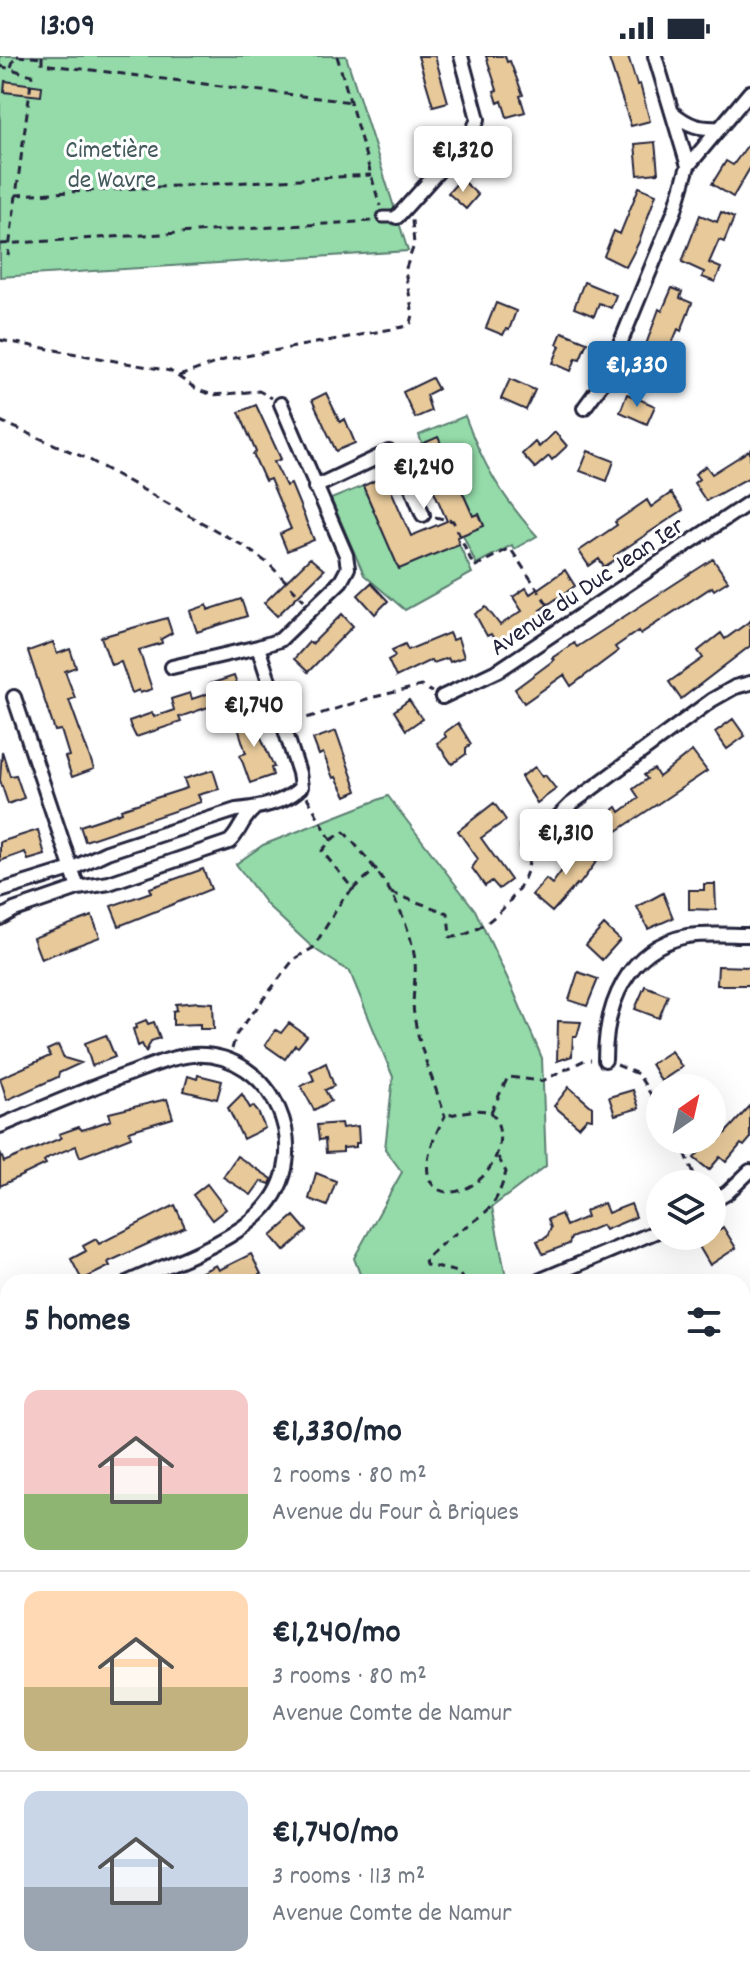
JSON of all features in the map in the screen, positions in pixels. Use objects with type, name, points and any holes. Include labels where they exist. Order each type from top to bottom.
[{"type":"street","points":[[383,217],[397,217],[409,206],[471,135],[478,119],[461,56]]},
{"type":"street","points":[[655,56],[688,166]]},
{"type":"street","points":[[584,408],[606,378],[675,210],[688,166],[750,92]]},
{"type":"street","points":[[672,112],[699,129],[720,128]]},
{"type":"street","points":[[172,667],[280,640],[341,581],[348,568],[346,555],[281,404]]},
{"type":"street","points":[[315,487],[389,452],[399,456],[423,515]]},
{"type":"street","name":"Avenue du Duc Jean Ier","points":[[442,697],[499,670],[750,502]]},
{"type":"street","points":[[0,891],[236,810],[254,809],[293,796],[301,787],[299,773],[258,647]]},
{"type":"street","points":[[528,847],[583,795],[712,700],[735,687],[750,683]]},
{"type":"street","points":[[14,697],[78,888]]},
{"type":"street","points":[[0,918],[14,910],[78,888],[109,883],[229,842],[235,837],[242,820],[254,809]]},
{"type":"street","points":[[605,1060],[605,1035],[620,985],[649,951],[689,936],[750,935]]},
{"type":"street","points":[[0,1126],[93,1087],[174,1058],[195,1055],[228,1061],[246,1070],[264,1086],[277,1105],[285,1125],[288,1149],[285,1175],[274,1197],[243,1227],[146,1274]]},
{"type":"street","points":[[726,1194],[750,1171]]},
{"type":"street","points":[[555,1274],[646,1236]]},
{"type":"path","points":[[8,256],[32,75],[11,71],[16,56],[42,57],[42,64],[351,102]]},
{"type":"path","points":[[0,244],[381,220],[383,217],[372,175],[337,56]]},
{"type":"path","points":[[0,66],[11,67]]},
{"type":"path","points":[[16,195],[372,175]]},
{"type":"path","points":[[179,376],[224,360],[411,323],[413,315],[405,271],[414,245],[409,206]]},
{"type":"path","points":[[0,340],[170,371],[198,390],[213,395],[259,391],[281,404]]},
{"type":"path","points":[[0,421],[88,459],[242,545],[269,564],[313,609]]},
{"type":"path","points":[[423,515],[453,521],[474,567],[508,549],[512,551],[563,627]]},
{"type":"path","points":[[283,726],[370,698],[421,686],[442,697]]},
{"type":"path","points":[[301,787],[331,840]]},
{"type":"path","points":[[353,889],[322,851],[331,840],[344,832],[377,868],[391,893],[415,954],[414,1013],[445,1116],[435,1134],[427,1162],[433,1188],[438,1192],[463,1190],[479,1180],[497,1155],[500,1132],[491,1112]]},
{"type":"path","points":[[391,893],[448,913],[450,937],[459,937],[487,922],[506,905],[529,867],[528,847]]},
{"type":"path","points":[[228,1061],[236,1035],[294,959],[313,948],[343,899],[377,868]]},
{"type":"path","points":[[491,1112],[508,1077],[542,1081],[585,1060],[605,1060],[638,1074],[646,1087]]},
{"type":"path","points":[[445,1116],[475,1110],[491,1112]]},
{"type":"path","points":[[459,1274],[426,1265],[425,1259],[482,1218],[492,1207],[506,1172],[497,1155]]},
{"type":"green space","name":"Cimetière de Wavre","points":[[0,56],[346,56],[408,251],[0,277]]},
{"type":"green space","points":[[465,416],[495,480],[537,536],[476,564],[463,535],[484,525],[479,514],[473,516],[438,438],[422,444],[419,435]]},
{"type":"green space","points":[[363,486],[399,569],[459,544],[472,573],[405,610],[364,575],[331,499]]},
{"type":"green space","points":[[388,796],[475,910],[542,1058],[546,1166],[492,1207],[505,1274],[360,1274],[354,1258],[402,1172],[385,1149],[393,1077],[350,972],[313,948],[267,905],[236,864],[263,845]]},
{"type":"building","points":[[418,56],[435,56],[448,102],[433,106]]},
{"type":"building","points":[[486,56],[505,56],[507,62],[510,61],[523,95],[520,96],[525,112],[507,117],[502,101],[498,103]]},
{"type":"building","points":[[608,56],[628,56],[650,121],[631,126]]},
{"type":"building","points":[[5,81],[42,86],[41,96],[4,92]]},
{"type":"building","points":[[655,142],[658,173],[638,175],[635,144]]},
{"type":"building","points":[[750,142],[750,168],[733,197],[712,184],[726,161],[733,165]]},
{"type":"building","points":[[492,144],[511,148],[508,162],[499,172],[486,169]]},
{"type":"building","points":[[461,179],[478,195],[466,209],[448,193]]},
{"type":"building","points":[[639,187],[656,194],[639,242],[626,267],[604,256],[614,231],[620,234]]},
{"type":"building","points":[[721,212],[734,218],[724,242],[719,240],[709,263],[721,268],[715,282],[702,277],[704,272],[682,262],[700,215],[717,222]]},
{"type":"building","points":[[584,282],[616,295],[611,308],[599,303],[594,316],[574,308]]},
{"type":"building","points":[[672,288],[682,292],[680,298],[692,303],[665,360],[670,362],[662,382],[636,372],[659,309],[662,311]]},
{"type":"building","points":[[496,303],[516,311],[509,330],[506,329],[503,335],[486,328]]},
{"type":"building","points":[[562,332],[587,342],[571,371],[553,363]]},
{"type":"building","points":[[432,378],[438,389],[426,395],[431,411],[415,418],[403,392]]},
{"type":"building","points":[[510,379],[535,390],[526,410],[501,399]]},
{"type":"building","points":[[326,393],[340,422],[345,419],[355,443],[336,451],[312,400]]},
{"type":"building","points":[[627,394],[655,406],[647,424],[620,412]]},
{"type":"building","points":[[256,405],[281,459],[274,462],[286,486],[291,484],[314,540],[287,551],[280,534],[291,529],[270,479],[265,481],[253,454],[256,452],[239,412]]},
{"type":"building","points":[[555,432],[567,446],[552,460],[549,456],[535,468],[522,454],[535,442],[539,447]]},
{"type":"building","points":[[438,437],[473,516],[479,514],[484,526],[457,537],[459,544],[399,569],[363,486],[385,476],[411,536],[447,521],[415,447]]},
{"type":"building","points":[[750,450],[750,477],[706,501],[694,483],[699,479],[695,474],[706,466],[712,474]]},
{"type":"building","points":[[588,451],[614,461],[607,481],[580,471]]},
{"type":"building","points":[[671,493],[683,510],[614,556],[616,559],[604,567],[599,559],[589,566],[579,551],[647,500],[651,507]]},
{"type":"building","points":[[310,558],[324,570],[277,616],[264,603]]},
{"type":"building","points":[[713,559],[728,581],[714,590],[712,587],[640,634],[638,631],[615,647],[618,651],[571,686],[564,675],[524,703],[515,689],[554,660],[552,658],[574,643],[577,647]]},
{"type":"building","points":[[565,570],[575,586],[540,610],[543,614],[497,644],[491,634],[487,636],[475,614],[486,607],[500,625],[522,611],[513,597],[526,588],[530,594]]},
{"type":"building","points":[[371,583],[388,601],[375,614],[358,595]]},
{"type":"building","points":[[241,599],[247,616],[197,632],[190,611],[207,605],[208,610]]},
{"type":"building","points":[[342,614],[353,626],[308,672],[294,659]]},
{"type":"building","points":[[167,618],[172,633],[161,639],[162,643],[139,650],[152,689],[132,693],[121,662],[111,665],[101,637]]},
{"type":"building","points":[[750,621],[750,646],[681,699],[669,682],[703,658],[698,651],[721,633],[725,639]]},
{"type":"building","points":[[449,633],[452,640],[458,638],[464,657],[450,662],[448,658],[433,663],[431,660],[396,677],[388,660],[395,656],[392,650],[405,644],[408,650]]},
{"type":"building","points":[[53,642],[57,654],[70,649],[76,667],[65,671],[75,698],[69,700],[94,769],[72,777],[61,730],[55,731],[28,651]]},
{"type":"building","points":[[234,676],[240,694],[216,701],[210,684]]},
{"type":"building","points":[[213,692],[217,704],[179,717],[181,722],[136,737],[130,725],[129,721],[152,713],[154,717],[174,710],[171,699],[190,693],[192,699]]},
{"type":"building","points":[[409,700],[422,719],[406,730],[394,711]]},
{"type":"building","points":[[255,711],[259,733],[274,767],[271,768],[273,775],[250,783],[240,755],[246,753],[235,718]]},
{"type":"building","points":[[733,719],[745,736],[727,749],[715,732]]},
{"type":"building","points":[[458,723],[471,744],[466,748],[466,754],[452,764],[437,743],[446,737],[444,733]]},
{"type":"building","points":[[336,731],[357,791],[346,796],[336,777],[333,778],[323,753],[319,755],[313,739]]},
{"type":"building","points":[[2,751],[10,776],[16,775],[24,798],[8,804],[0,780]]},
{"type":"building","points":[[692,751],[707,771],[602,841],[592,827],[617,807],[620,812],[639,798],[633,789],[647,779],[644,775],[654,769],[659,777]]},
{"type":"building","points":[[535,767],[556,789],[537,803],[521,777]]},
{"type":"building","points":[[213,770],[219,789],[198,795],[201,802],[85,841],[80,826],[187,788],[184,779]]},
{"type":"building","points":[[494,803],[506,820],[481,838],[511,880],[499,889],[492,881],[485,886],[472,868],[478,859],[458,831]]},
{"type":"building","points":[[38,830],[45,855],[28,860],[25,852],[0,861],[0,842]]},
{"type":"building","points":[[580,844],[599,858],[579,885],[552,912],[532,895],[546,879],[552,884],[566,865],[559,861],[569,848],[575,852]]},
{"type":"building","points":[[203,869],[211,889],[119,926],[111,906]]},
{"type":"building","points":[[704,884],[715,884],[716,910],[689,909],[689,890],[704,890]]},
{"type":"building","points":[[663,893],[673,918],[648,929],[637,907]]},
{"type":"building","points":[[92,916],[100,937],[41,959],[33,938]]},
{"type":"building","points":[[604,925],[620,940],[602,960],[586,945]]},
{"type":"building","points":[[718,966],[750,967],[750,985],[717,985]]},
{"type":"building","points":[[578,972],[598,979],[587,1006],[569,1000]]},
{"type":"building","points":[[645,986],[668,995],[659,1018],[635,1009]]},
{"type":"building","points":[[213,1003],[214,1029],[200,1029],[200,1024],[173,1025],[176,1004]]},
{"type":"building","points":[[146,1020],[148,1024],[154,1022],[160,1038],[151,1041],[146,1052],[142,1044],[138,1046],[133,1029],[137,1028],[136,1024]]},
{"type":"building","points":[[558,1021],[581,1022],[577,1036],[573,1036],[572,1056],[557,1061]]},
{"type":"building","points":[[289,1023],[307,1036],[298,1047],[295,1045],[285,1059],[265,1045],[276,1030],[281,1033]]},
{"type":"building","points":[[106,1035],[115,1057],[92,1066],[85,1043]]},
{"type":"building","points":[[58,1045],[64,1058],[81,1063],[7,1100],[0,1078],[50,1056],[47,1050]]},
{"type":"building","points":[[671,1051],[682,1067],[672,1074],[657,1074],[651,1064]]},
{"type":"building","points":[[326,1063],[334,1086],[325,1090],[331,1101],[314,1110],[301,1086],[314,1080],[310,1071]]},
{"type":"building","points":[[198,1075],[222,1081],[217,1099],[184,1091],[188,1076],[197,1079]]},
{"type":"building","points":[[569,1087],[592,1107],[592,1119],[587,1118],[579,1127],[554,1106]]},
{"type":"building","points":[[633,1090],[639,1108],[615,1115],[609,1097]]},
{"type":"building","points":[[242,1094],[250,1108],[253,1106],[258,1112],[265,1128],[243,1139],[228,1108]]},
{"type":"building","points":[[167,1099],[173,1118],[129,1131],[131,1137],[80,1157],[76,1146],[49,1157],[44,1161],[46,1164],[0,1186],[0,1152],[4,1162],[61,1138],[59,1134],[111,1120],[109,1113]]},
{"type":"building","points":[[750,1106],[750,1139],[744,1146],[741,1144],[726,1162],[720,1157],[709,1170],[694,1158],[697,1154],[726,1154],[726,1132]]},
{"type":"building","points":[[341,1123],[342,1128],[358,1126],[359,1143],[356,1147],[343,1148],[343,1152],[326,1153],[325,1139],[319,1140],[317,1125]]},
{"type":"building","points":[[237,1156],[272,1179],[270,1184],[261,1181],[251,1195],[223,1177]]},
{"type":"building","points":[[316,1173],[336,1181],[327,1206],[309,1199]]},
{"type":"building","points":[[207,1184],[226,1209],[212,1220],[193,1195]]},
{"type":"building","points":[[604,1203],[608,1213],[631,1204],[636,1217],[605,1230],[602,1225],[571,1238],[569,1244],[543,1254],[537,1241],[547,1237],[551,1228],[548,1219],[561,1214],[566,1226],[587,1217],[585,1211]]},
{"type":"building","points":[[175,1205],[185,1227],[108,1262],[110,1266],[94,1274],[79,1274],[71,1259],[86,1251],[83,1246],[96,1239],[99,1244]]},
{"type":"building","points":[[294,1216],[307,1231],[284,1251],[271,1236]]},
{"type":"building","points":[[726,1232],[736,1248],[710,1265],[701,1250],[726,1250]]},
{"type":"building","points":[[251,1254],[261,1274],[200,1273],[216,1265],[219,1270]]}]
